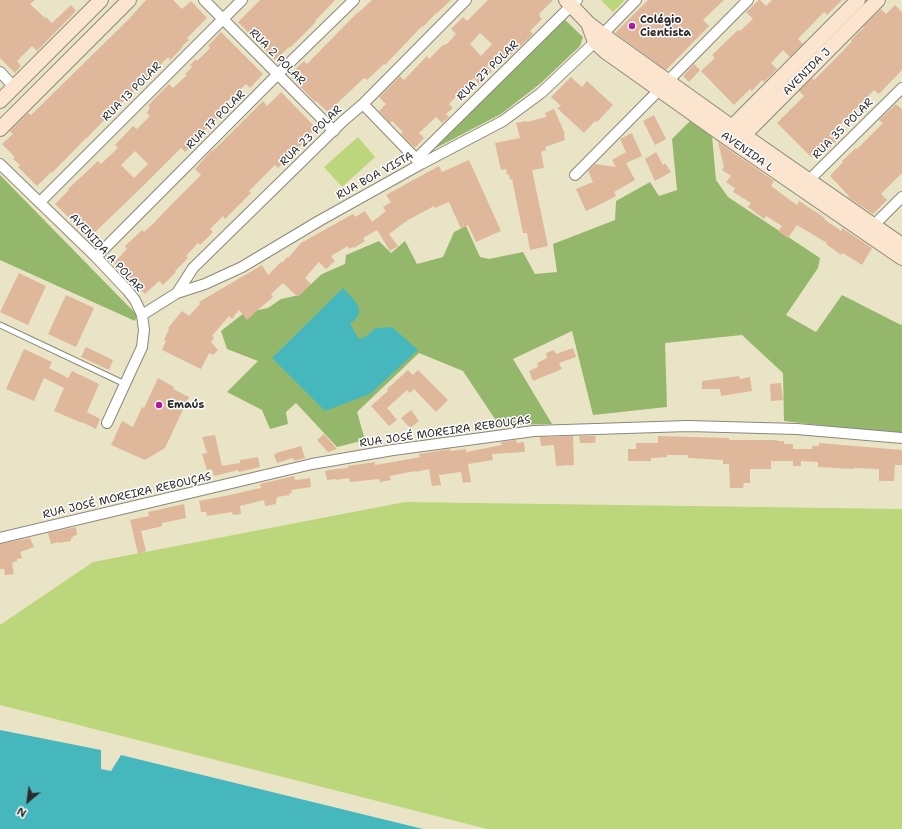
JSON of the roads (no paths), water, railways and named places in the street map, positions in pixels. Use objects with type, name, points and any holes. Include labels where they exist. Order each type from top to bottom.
[{"type":"street","points":[[0,101],[101,0]]},
{"type":"street","points":[[0,129],[129,0]]},
{"type":"street","name":"RUA 2 POLAR","points":[[204,0],[334,131]]},
{"type":"street","name":"RUA 13 POLAR","points":[[40,202],[242,0]]},
{"type":"street","name":"RUA 17 POLAR","points":[[96,257],[278,74],[354,0]]},
{"type":"street","name":"RUA 23 POLAR","points":[[176,292],[193,268],[342,122],[363,104],[466,0]]},
{"type":"street","name":"RUA BOA VISTA","points":[[142,315],[176,292],[205,284],[242,267],[418,162],[503,121],[540,93],[599,38],[636,0]]},
{"type":"street","points":[[575,175],[748,0]]},
{"type":"street","name":"AVENIDA J","points":[[727,131],[858,0]]},
{"type":"street","name":"AVENIDA J","points":[[740,140],[878,0]]},
{"type":"street","name":"AVENIDA L","points":[[571,2],[599,38],[727,131],[870,229],[902,258]]},
{"type":"street","name":"RUA 27 POLAR","points":[[418,162],[571,2]]},
{"type":"street","points":[[0,72],[14,87]]},
{"type":"street","name":"RUA 35 POLAR","points":[[805,184],[902,88]]},
{"type":"street","points":[[363,104],[418,162]]},
{"type":"street","name":"AVENIDA A POLAR","points":[[0,164],[96,257],[128,291],[135,300],[142,315],[144,330],[142,346],[107,423]]},
{"type":"street","points":[[870,229],[902,197]]},
{"type":"street","name":"AVENIDA L","points":[[870,229],[902,245]]},
{"type":"street","name":"RUA JOSÉ MOREIRA REBOUÇAS","points":[[0,538],[312,464],[394,450],[534,431],[688,426],[797,429],[902,438]]},
{"type":"lane","points":[[0,325],[125,384]]},
{"type":"water","points":[[343,288],[355,301],[359,309],[357,317],[350,324],[359,339],[364,338],[376,328],[392,327],[418,350],[370,394],[325,411],[272,358]]},
{"type":"water","points":[[0,730],[101,750],[101,769],[111,771],[121,755],[423,829],[0,829]]},
{"type":"place","name":"Colégio Cientista","points":[[632,26]]},
{"type":"place","name":"Emaús","points":[[159,405]]}]
